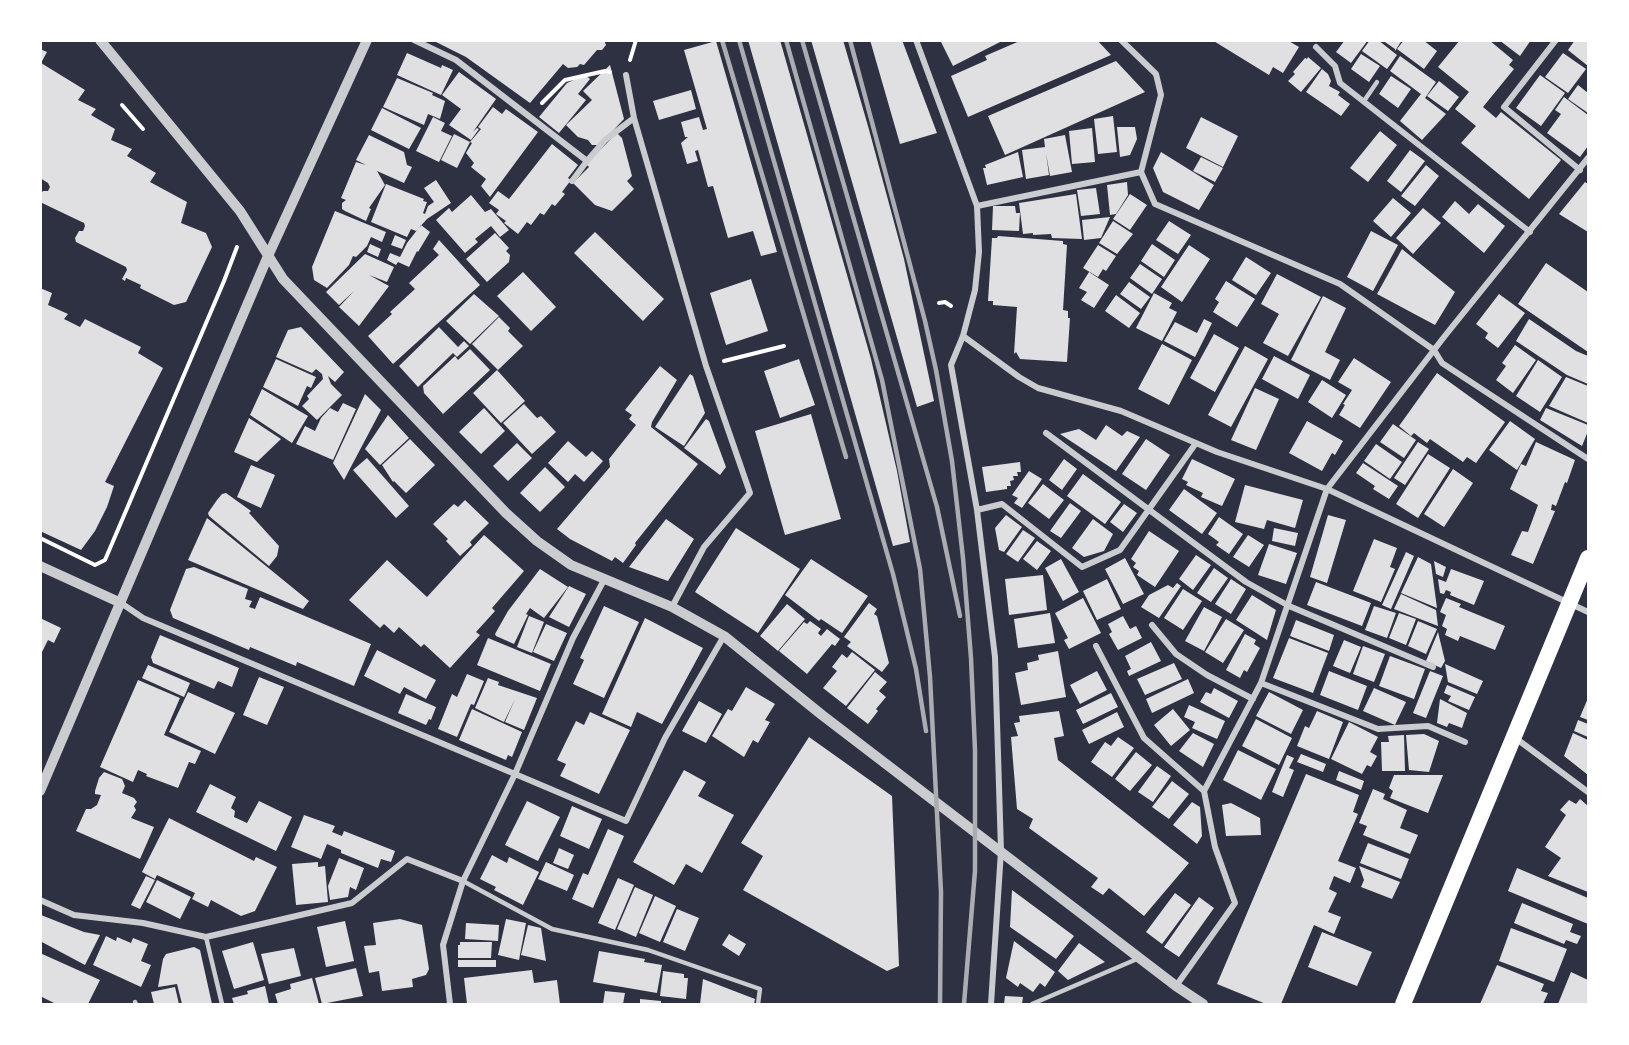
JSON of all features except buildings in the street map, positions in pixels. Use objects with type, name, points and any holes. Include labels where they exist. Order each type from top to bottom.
[{"type":"highway","points":[[1403,1005],[1588,558]]},
{"type":"street","points":[[100,40],[240,211],[283,279],[506,513],[537,542],[571,565],[672,607],[724,636],[822,716],[1203,1005]]},
{"type":"street","points":[[40,791],[268,256],[367,40]]},
{"type":"street","points":[[414,40],[456,60],[587,160]]},
{"type":"street","points":[[916,40],[977,206],[979,252],[975,290],[963,336],[951,365],[976,510],[995,657],[1001,851],[991,1005]]},
{"type":"street","points":[[1121,40],[1156,74],[1161,95],[1141,172],[1155,204],[1340,284],[1434,350],[1442,363],[1588,459]]},
{"type":"street","points":[[1556,40],[1504,107],[1580,170]]},
{"type":"street","points":[[1316,47],[1335,66],[1340,84],[1530,232]]},
{"type":"street","points":[[626,75],[634,118],[706,366],[750,493],[704,547],[672,607]]},
{"type":"street","points":[[572,181],[605,140],[634,118]]},
{"type":"street","points":[[1204,791],[1261,683],[1327,489],[1434,350],[1588,158]]},
{"type":"street","points":[[977,206],[1141,172]]},
{"type":"street","points":[[963,336],[1038,388],[1121,411],[1196,443],[1327,489],[1588,612]]},
{"type":"street","points":[[1046,433],[1246,582],[1289,606],[1432,667]]},
{"type":"street","points":[[976,510],[1002,504],[1082,567],[1120,550],[1196,443]]},
{"type":"street","points":[[40,566],[121,603],[144,618],[626,821],[665,738],[724,636]]},
{"type":"street","points":[[450,1005],[443,945],[463,881],[515,774],[573,638],[604,580]]},
{"type":"street","points":[[1152,625],[1176,654],[1207,675],[1253,699]]},
{"type":"street","points":[[1096,646],[1144,738],[1204,791],[1215,847],[1235,903],[1176,986]]},
{"type":"street","points":[[1261,683],[1378,729],[1428,726],[1465,742]]},
{"type":"street","points":[[1514,736],[1588,792]]},
{"type":"street","points":[[40,900],[74,915],[142,923],[206,937],[352,903],[407,859],[463,881]]},
{"type":"lane","points":[[1364,101],[1377,82]]},
{"type":"lane","points":[[463,881],[552,929],[648,950],[759,990],[758,1005]]},
{"type":"lane","points":[[206,937],[222,1005]]},
{"type":"lane","points":[[1032,1005],[1139,958]]},
{"type":"path","points":[[529,116],[565,80],[605,71],[626,75]]},
{"type":"path","points":[[122,105],[144,129]]},
{"type":"path","points":[[40,538],[95,565],[105,560],[237,250],[236,238]]},
{"type":"path","points":[[706,366],[784,346]]},
{"type":"railway","points":[[722,40],[846,457]]},
{"type":"railway","points":[[739,40],[893,574],[916,669],[926,731]]},
{"type":"railway","points":[[786,40],[882,380],[920,569],[930,677],[941,892],[940,1004]]},
{"type":"railway","points":[[802,40],[937,507],[960,616]]},
{"type":"railway","points":[[850,40],[925,321],[952,461],[971,658],[975,750],[975,871],[964,1004]]}]
